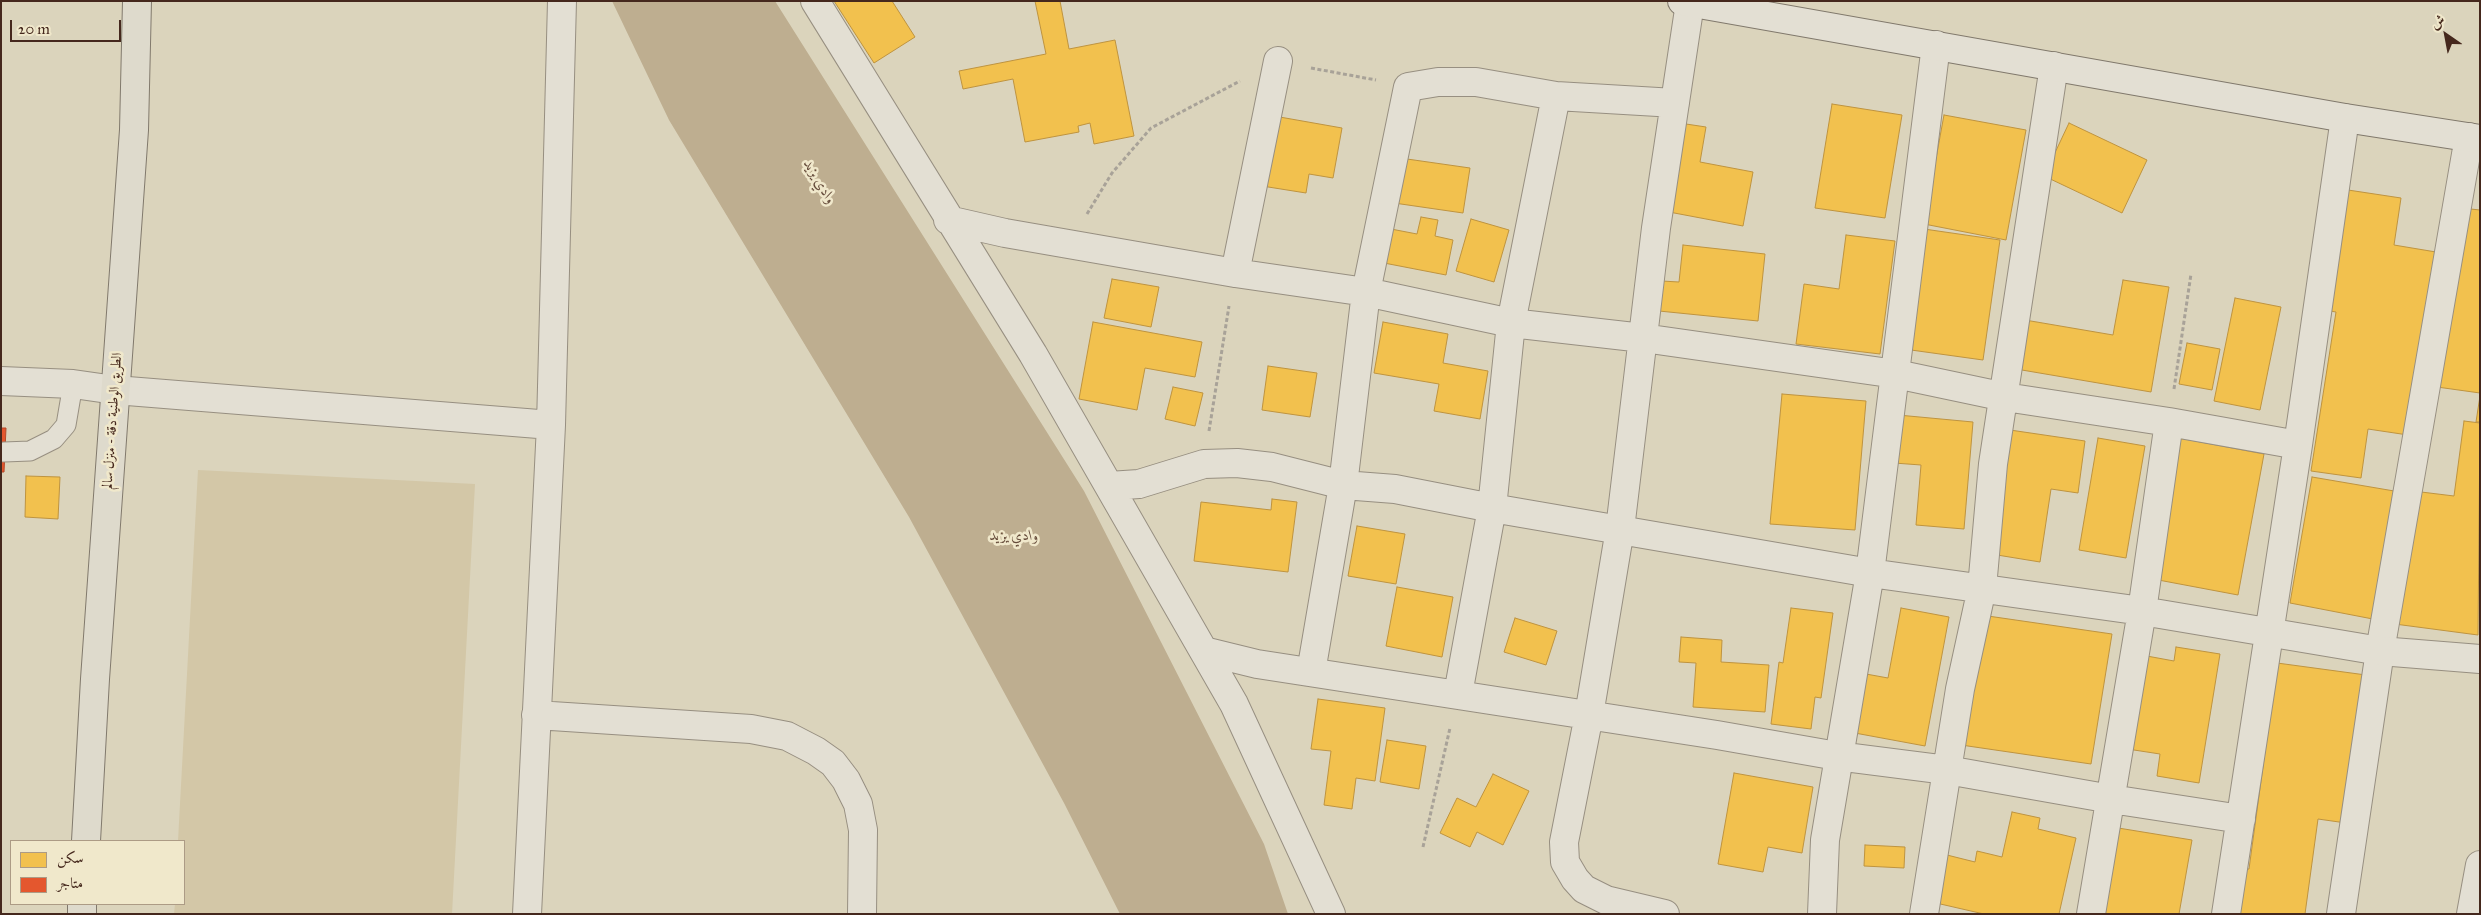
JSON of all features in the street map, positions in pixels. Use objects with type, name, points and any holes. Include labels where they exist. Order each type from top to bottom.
[{"type":"main road","name":"الطريق الوطنية دقة - منزل سالم","points":[[86,840],[134,130],[137,1]]},
{"type":"street","points":[[527,914],[551,425],[562,1]]},
{"type":"street","points":[[815,1],[948,220],[1033,354],[1204,651],[1257,750],[1331,914]]},
{"type":"street","points":[[1665,914],[1606,900],[1591,893],[1574,879],[1565,862],[1564,842],[1589,715],[1620,529],[1686,2],[2345,118],[2474,138],[2380,651],[2341,914]]},
{"type":"street","points":[[1822,914],[1825,840],[1870,573],[1936,46]]},
{"type":"street","points":[[1234,273],[1278,61]]},
{"type":"street","points":[[1924,914],[1960,689],[1982,588],[1993,464],[2005,396],[2054,66]]},
{"type":"street","points":[[1311,672],[1343,485],[1366,292],[1408,87],[1438,82],[1476,82],[1556,96],[1674,103]]},
{"type":"street","points":[[1458,694],[1492,508],[1511,323],[1556,96]]},
{"type":"street","points":[[2226,914],[2298,445],[2345,118]]},
{"type":"street","points":[[948,220],[1068,244],[1234,273],[1366,292],[1511,323],[1643,338],[1896,374],[2005,396],[2298,445]]},
{"type":"street","points":[[1,381],[73,384],[116,390],[551,425]]},
{"type":"street","points":[[2091,914],[2142,611],[2169,422]]},
{"type":"street","points":[[1108,486],[1139,484],[1204,464],[1237,463],[1272,467],[1343,485],[1395,489],[1492,508],[1870,573],[2142,611],[2380,651],[2480,659]]},
{"type":"street","points":[[1204,651],[1257,664],[1458,694],[1838,756],[1947,770],[2111,799],[2241,819]]},
{"type":"street","points":[[536,715],[751,729],[787,736],[816,751],[837,769],[846,780],[858,804],[863,830],[862,914]]},
{"type":"street","points":[[2472,914],[2480,865]]},
{"type":"lane","points":[[4,452],[30,451],[54,439],[66,425],[73,384]]},
{"type":"path","points":[[1068,244],[1112,173],[1151,128],[1278,61],[1408,87]]},
{"type":"path","points":[[1204,464],[1234,273]]},
{"type":"path","points":[[2169,422],[2191,274]]},
{"type":"path","points":[[1423,846],[1458,694]]},
{"type":"shaded area","points":[[198,470],[475,484],[452,914],[174,914],[175,905],[185,905],[185,840],[178,840]]},
{"type":"water","name":"وادي يزيد","points":[[612,1],[775,1],[1084,491],[1264,844],[1288,914],[1120,914],[1064,803],[909,517],[669,120]]},
{"type":"building: سكن","points":[[834,1],[892,1],[915,37],[874,63]]},
{"type":"building: سكن","points":[[1035,1],[1060,1],[1069,49],[1115,40],[1134,136],[1094,144],[1090,123],[1078,126],[1079,132],[1025,142],[1013,79],[963,89],[959,71],[1046,54]]},
{"type":"building: سكن","points":[[1832,104],[1902,115],[1885,218],[1815,208]]},
{"type":"building: سكن","points":[[1944,115],[2026,130],[2006,240],[1924,224]]},
{"type":"building: سكن","points":[[1274,116],[1342,128],[1333,178],[1309,174],[1306,193],[1262,186]]},
{"type":"building: سكن","points":[[2069,123],[2147,160],[2122,213],[2044,176]]},
{"type":"building: سكن","points":[[1686,124],[1706,127],[1700,162],[1753,172],[1743,226],[1669,212]]},
{"type":"building: سكن","points":[[1400,158],[1470,168],[1463,213],[1394,203]]},
{"type":"building: سكن","points":[[2348,190],[2401,198],[2394,245],[2436,252],[2408,435],[2368,429],[2361,478],[2311,471],[2336,312],[2330,311]]},
{"type":"building: سكن","points":[[2461,208],[2480,210],[2480,393],[2437,387]]},
{"type":"building: سكن","points":[[1421,217],[1438,220],[1435,236],[1453,240],[1446,275],[1384,263],[1391,229],[1417,234]]},
{"type":"building: سكن","points":[[1471,219],[1509,230],[1494,282],[1456,271]]},
{"type":"building: سكن","points":[[1924,229],[2000,240],[1983,360],[1911,350]]},
{"type":"building: سكن","points":[[1846,235],[1895,241],[1880,354],[1796,344],[1804,284],[1839,289]]},
{"type":"building: سكن","points":[[1683,245],[1765,254],[1758,321],[1659,311],[1662,281],[1679,282]]},
{"type":"building: سكن","points":[[1112,279],[1159,287],[1151,327],[1104,318]]},
{"type":"building: سكن","points":[[2123,280],[2169,287],[2151,392],[2016,369],[2025,320],[2113,335]]},
{"type":"building: سكن","points":[[2235,298],[2281,307],[2260,410],[2214,401]]},
{"type":"building: سكن","points":[[1093,322],[1202,342],[1195,377],[1145,368],[1137,410],[1079,399]]},
{"type":"building: سكن","points":[[1383,322],[1448,334],[1443,363],[1488,371],[1480,419],[1434,411],[1439,384],[1374,373]]},
{"type":"building: سكن","points":[[2187,343],[2220,349],[2212,390],[2179,384]]},
{"type":"building: سكن","points":[[1268,366],[1317,373],[1310,417],[1262,410]]},
{"type":"building: سكن","points":[[1173,387],[1203,393],[1195,426],[1165,419]]},
{"type":"building: سكن","points":[[1782,394],[1866,401],[1855,530],[1770,524]]},
{"type":"building: سكن","points":[[2480,396],[2480,422],[2476,422]]},
{"type":"building: سكن","points":[[1898,415],[1973,422],[1964,529],[1916,525],[1921,465],[1894,463]]},
{"type":"building: سكن","points":[[2464,421],[2480,423],[2478,635],[2387,623],[2413,491],[2454,496]]},
{"type":"building: سكن","points":[[2010,430],[2085,441],[2078,493],[2051,489],[2040,562],[1991,554]]},
{"type":"building: سكن","points":[[2174,437],[2264,454],[2238,595],[2153,579]]},
{"type":"building: سكن","points":[[2098,438],[2145,446],[2126,558],[2079,550]]},
{"type":"building: سكن","points":[[26,476],[60,477],[58,519],[25,517]]},
{"type":"building: سكن","points":[[2312,477],[2400,492],[2378,620],[2290,603]]},
{"type":"building: سكن","points":[[1272,499],[1297,502],[1288,572],[1194,561],[1201,502],[1271,510]]},
{"type":"building: سكن","points":[[1357,526],[1405,534],[1396,584],[1348,576]]},
{"type":"building: سكن","points":[[1397,587],[1453,597],[1442,657],[1386,646]]},
{"type":"building: سكن","points":[[1791,608],[1833,613],[1821,698],[1815,697],[1811,729],[1771,724],[1779,662],[1783,663]]},
{"type":"building: سكن","points":[[1901,608],[1949,617],[1925,746],[1844,731],[1855,672],[1888,678]]},
{"type":"building: سكن","points":[[1981,615],[2112,634],[2091,764],[1961,745]]},
{"type":"building: سكن","points":[[1515,618],[1557,631],[1546,665],[1504,652]]},
{"type":"building: سكن","points":[[1681,637],[1722,640],[1721,662],[1769,665],[1765,712],[1693,707],[1696,663],[1679,662]]},
{"type":"building: سكن","points":[[2176,647],[2220,654],[2199,783],[2157,776],[2160,754],[2121,748],[2136,654],[2174,661]]},
{"type":"building: سكن","points":[[2277,663],[2366,675],[2346,823],[2318,819],[2305,914],[2239,914],[2245,869],[2249,869]]},
{"type":"building: سكن","points":[[1318,699],[1385,708],[1375,781],[1356,778],[1352,809],[1324,805],[1331,751],[1311,749]]},
{"type":"building: سكن","points":[[1387,740],[1426,746],[1419,789],[1380,782]]},
{"type":"building: سكن","points":[[1734,773],[1813,787],[1802,853],[1768,847],[1763,872],[1718,864]]},
{"type":"building: سكن","points":[[1493,774],[1529,791],[1503,845],[1477,832],[1470,847],[1440,833],[1457,798],[1476,807]]},
{"type":"building: سكن","points":[[2012,812],[2040,818],[2038,829],[2076,838],[2059,914],[1984,914],[1936,903],[1947,855],[1975,862],[1977,851],[2002,857]]},
{"type":"building: سكن","points":[[2112,827],[2192,840],[2179,914],[2097,914]]},
{"type":"building: سكن","points":[[1865,845],[1905,847],[1904,868],[1864,866]]},
{"type":"building: متاجر","points":[[1,428],[6,428],[4,472],[1,472]]}]
